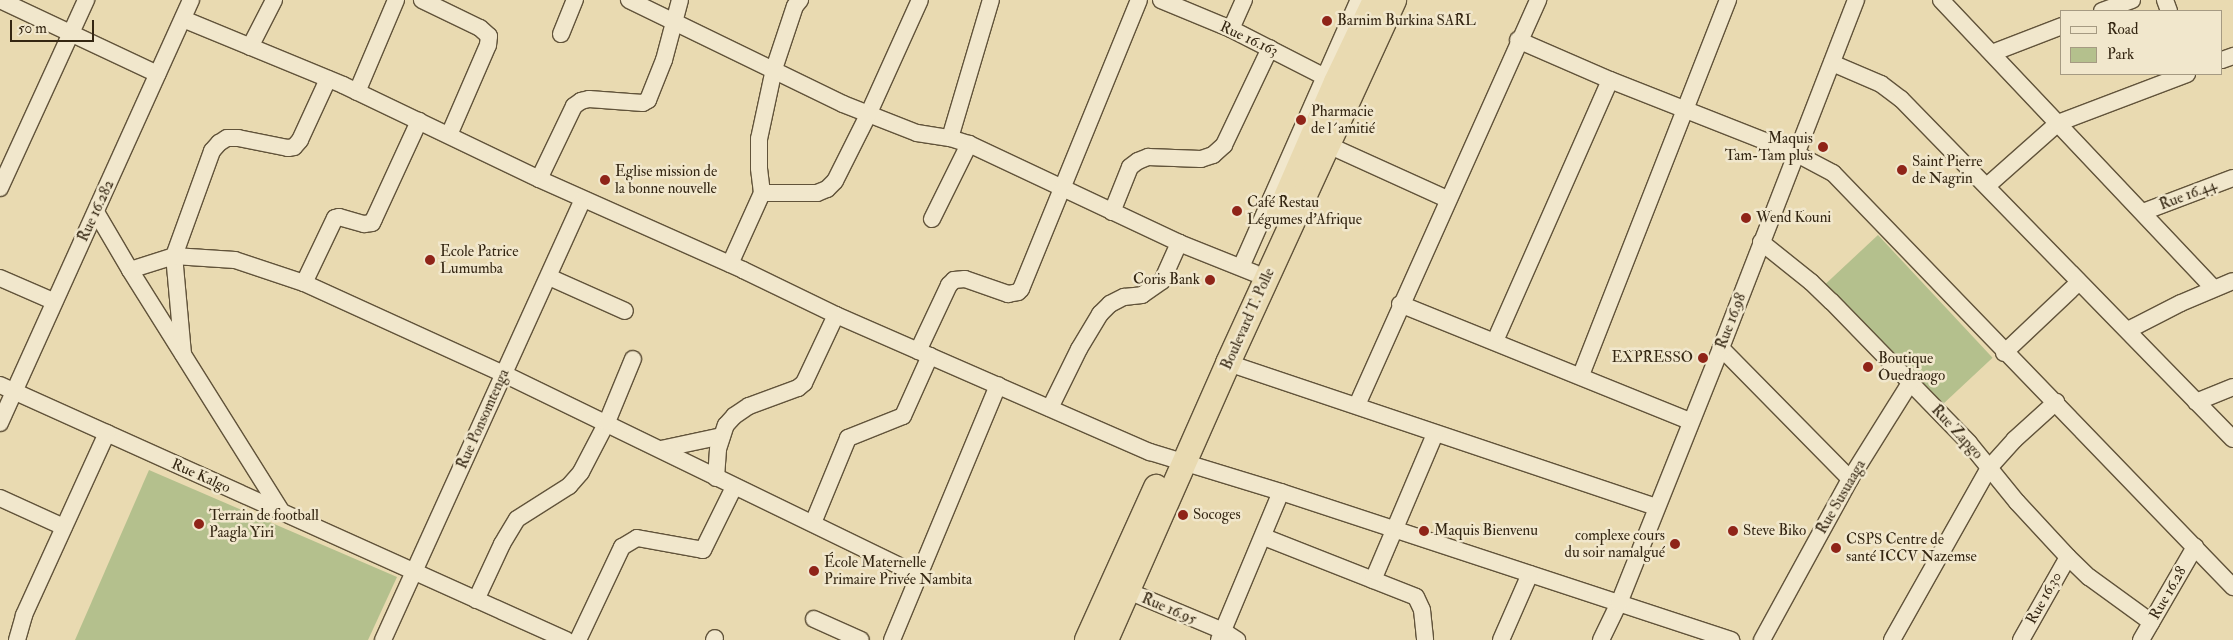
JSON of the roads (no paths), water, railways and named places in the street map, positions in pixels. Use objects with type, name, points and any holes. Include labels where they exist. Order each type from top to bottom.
[{"type":"highway","name":"Boulevard T. Polle","points":[[1106,640],[1128,591],[1247,270],[1338,83],[1375,0]]},
{"type":"highway","name":"Boulevard T. Polle","points":[[1087,640],[1228,363],[1328,145],[1338,83],[1394,0]]},
{"type":"street","points":[[0,0],[157,74]]},
{"type":"street","points":[[0,188],[86,0]]},
{"type":"street","name":"Rue 16.282","points":[[0,423],[7,388],[53,301],[96,212],[191,0]]},
{"type":"street","points":[[250,47],[274,0]]},
{"type":"street","points":[[357,92],[396,0]]},
{"type":"street","points":[[422,0],[480,28],[489,36],[488,45],[449,135]]},
{"type":"street","points":[[561,34],[575,0]]},
{"type":"street","points":[[629,0],[868,115],[917,133],[950,138],[969,144],[1178,242],[1247,270]]},
{"type":"street","points":[[539,179],[574,106],[581,101],[589,99],[643,103],[648,100],[652,94],[676,21],[680,0]]},
{"type":"street","points":[[730,264],[762,193],[758,145],[774,69],[795,6],[800,0]]},
{"type":"street","points":[[762,193],[818,193],[827,189],[835,181],[868,115],[920,0]]},
{"type":"street","points":[[950,138],[991,0]]},
{"type":"street","points":[[813,523],[848,438],[903,416],[948,285],[954,280],[965,279],[1008,294],[1018,292],[1139,0]]},
{"type":"street","name":"Rue 16.163","points":[[1161,0],[1231,29],[1338,83]]},
{"type":"street","points":[[1231,29],[1244,0]]},
{"type":"street","points":[[1338,83],[1359,0]]},
{"type":"street","points":[[1357,405],[1400,304],[1518,40],[1538,0]]},
{"type":"street","points":[[1582,375],[1728,0]]},
{"type":"street","name":"Rue 16.98","points":[[1601,640],[1619,603],[1690,420],[1721,348],[1795,153],[1856,0]]},
{"type":"street","points":[[1941,0],[2213,288]]},
{"type":"street","points":[[2105,10],[2132,0]]},
{"type":"street","points":[[183,19],[328,79],[539,179],[730,264],[836,315],[1137,446],[1731,640]]},
{"type":"street","points":[[1992,53],[2060,27]]},
{"type":"street","points":[[1518,40],[1684,111],[1795,153],[1839,177],[2004,352],[2056,402],[2233,587]]},
{"type":"street","points":[[1112,212],[1130,167],[1138,161],[1148,157],[1201,160],[1213,155],[1224,144],[1270,48]]},
{"type":"street","points":[[1832,63],[1874,80],[1901,99],[2233,438]]},
{"type":"street","points":[[1987,186],[2058,123],[2184,75]]},
{"type":"street","points":[[184,354],[174,256],[212,151],[227,138],[238,138],[288,148],[294,147],[300,140],[328,79]]},
{"type":"street","points":[[1495,341],[1610,80]]},
{"type":"street","points":[[304,283],[335,218],[339,217],[364,224],[372,223],[418,121]]},
{"type":"street","points":[[932,219],[969,144]]},
{"type":"street","points":[[1328,145],[1448,199]]},
{"type":"street","name":"Rue 16.44","points":[[2143,212],[2233,178]]},
{"type":"street","name":"Rue Ponsomtenga","points":[[383,640],[583,199]]},
{"type":"street","points":[[96,212],[130,270],[282,512]]},
{"type":"street","points":[[1050,408],[1079,349],[1100,314],[1110,304],[1124,297],[1142,295],[1162,281],[1178,242]]},
{"type":"street","name":"Rue Zapgo","points":[[1761,242],[1811,282],[1969,443],[2017,502],[2068,557],[2097,583],[2151,622]]},
{"type":"street","points":[[130,270],[174,256],[228,258],[304,283],[607,422],[734,487],[813,523],[920,576]]},
{"type":"street","points":[[549,277],[625,311]]},
{"type":"street","points":[[0,278],[53,301]]},
{"type":"street","points":[[2128,330],[2213,288],[2233,281]]},
{"type":"street","points":[[2004,352],[2079,282]]},
{"type":"street","points":[[1400,304],[1582,375],[1690,420]]},
{"type":"street","points":[[716,478],[718,449],[726,425],[734,416],[749,406],[798,388],[804,383],[836,315]]},
{"type":"street","points":[[1721,348],[1850,479]]},
{"type":"street","points":[[476,600],[502,544],[517,519],[569,486],[581,472],[607,422],[633,359]]},
{"type":"street","points":[[1228,363],[1656,507]]},
{"type":"street","name":"Rue Susuaaga","points":[[1762,640],[1850,479],[1910,383]]},
{"type":"street","points":[[892,640],[998,385]]},
{"type":"street","points":[[2196,402],[2233,387]]},
{"type":"street","name":"Rue Kalgo","points":[[7,388],[566,640]]},
{"type":"street","points":[[1892,640],[1989,468],[2014,440],[2056,402]]},
{"type":"street","points":[[17,640],[24,615],[107,433]]},
{"type":"street","points":[[1373,580],[1435,434]]},
{"type":"street","points":[[661,449],[722,436]]},
{"type":"street","points":[[578,640],[622,547],[637,538],[703,550],[734,487]]},
{"type":"street","points":[[1221,636],[1264,537],[1281,492]]},
{"type":"street","points":[[0,498],[64,527]]},
{"type":"street","points":[[1264,537],[1416,597],[1422,610],[1425,640]]},
{"type":"street","name":"Rue 16.28","points":[[2141,640],[2195,547]]},
{"type":"street","name":"Rue 16.30","points":[[2021,640],[2068,557]]},
{"type":"street","points":[[1501,640],[1530,574]]},
{"type":"street","name":"Rue 16.95","points":[[1128,591],[1221,636],[1237,640]]},
{"type":"street","points":[[814,619],[829,634],[861,640]]},
{"type":"place","name":"Barnim Burkina SARL","points":[[1327,21]]},
{"type":"place","name":"Pharmacie de l´amitié","points":[[1301,120]]},
{"type":"place","name":"Maquis Tam-Tam plus","points":[[1823,147]]},
{"type":"place","name":"Saint Pierre de Nagrin","points":[[1902,170]]},
{"type":"place","name":"Eglise mission de la bonne nouvelle","points":[[605,180]]},
{"type":"place","name":"Café Restau Légumes d'Afrique","points":[[1237,211]]},
{"type":"place","name":"Wend Kouni","points":[[1746,218]]},
{"type":"place","name":"Ecole Patrice Lumumba","points":[[430,260]]},
{"type":"place","name":"Coris Bank","points":[[1210,280]]},
{"type":"place","name":"EXPRESSO","points":[[1703,358]]},
{"type":"place","name":"Boutique Ouedraogo","points":[[1868,367]]},
{"type":"place","name":"Socoges","points":[[1183,515]]},
{"type":"place","name":"Terrain de football Paagla Yiri","points":[[199,524]]},
{"type":"place","name":"Maquis Bienvenu","points":[[1424,531]]},
{"type":"place","name":"Steve Biko","points":[[1733,531]]},
{"type":"place","name":"complexe cours du soir namalgué","points":[[1675,544]]},
{"type":"place","name":"CSPS Centre de santé ICCV Nazemse","points":[[1836,548]]},
{"type":"place","name":"École Maternelle Primaire Privée Nambita","points":[[814,571]]}]
